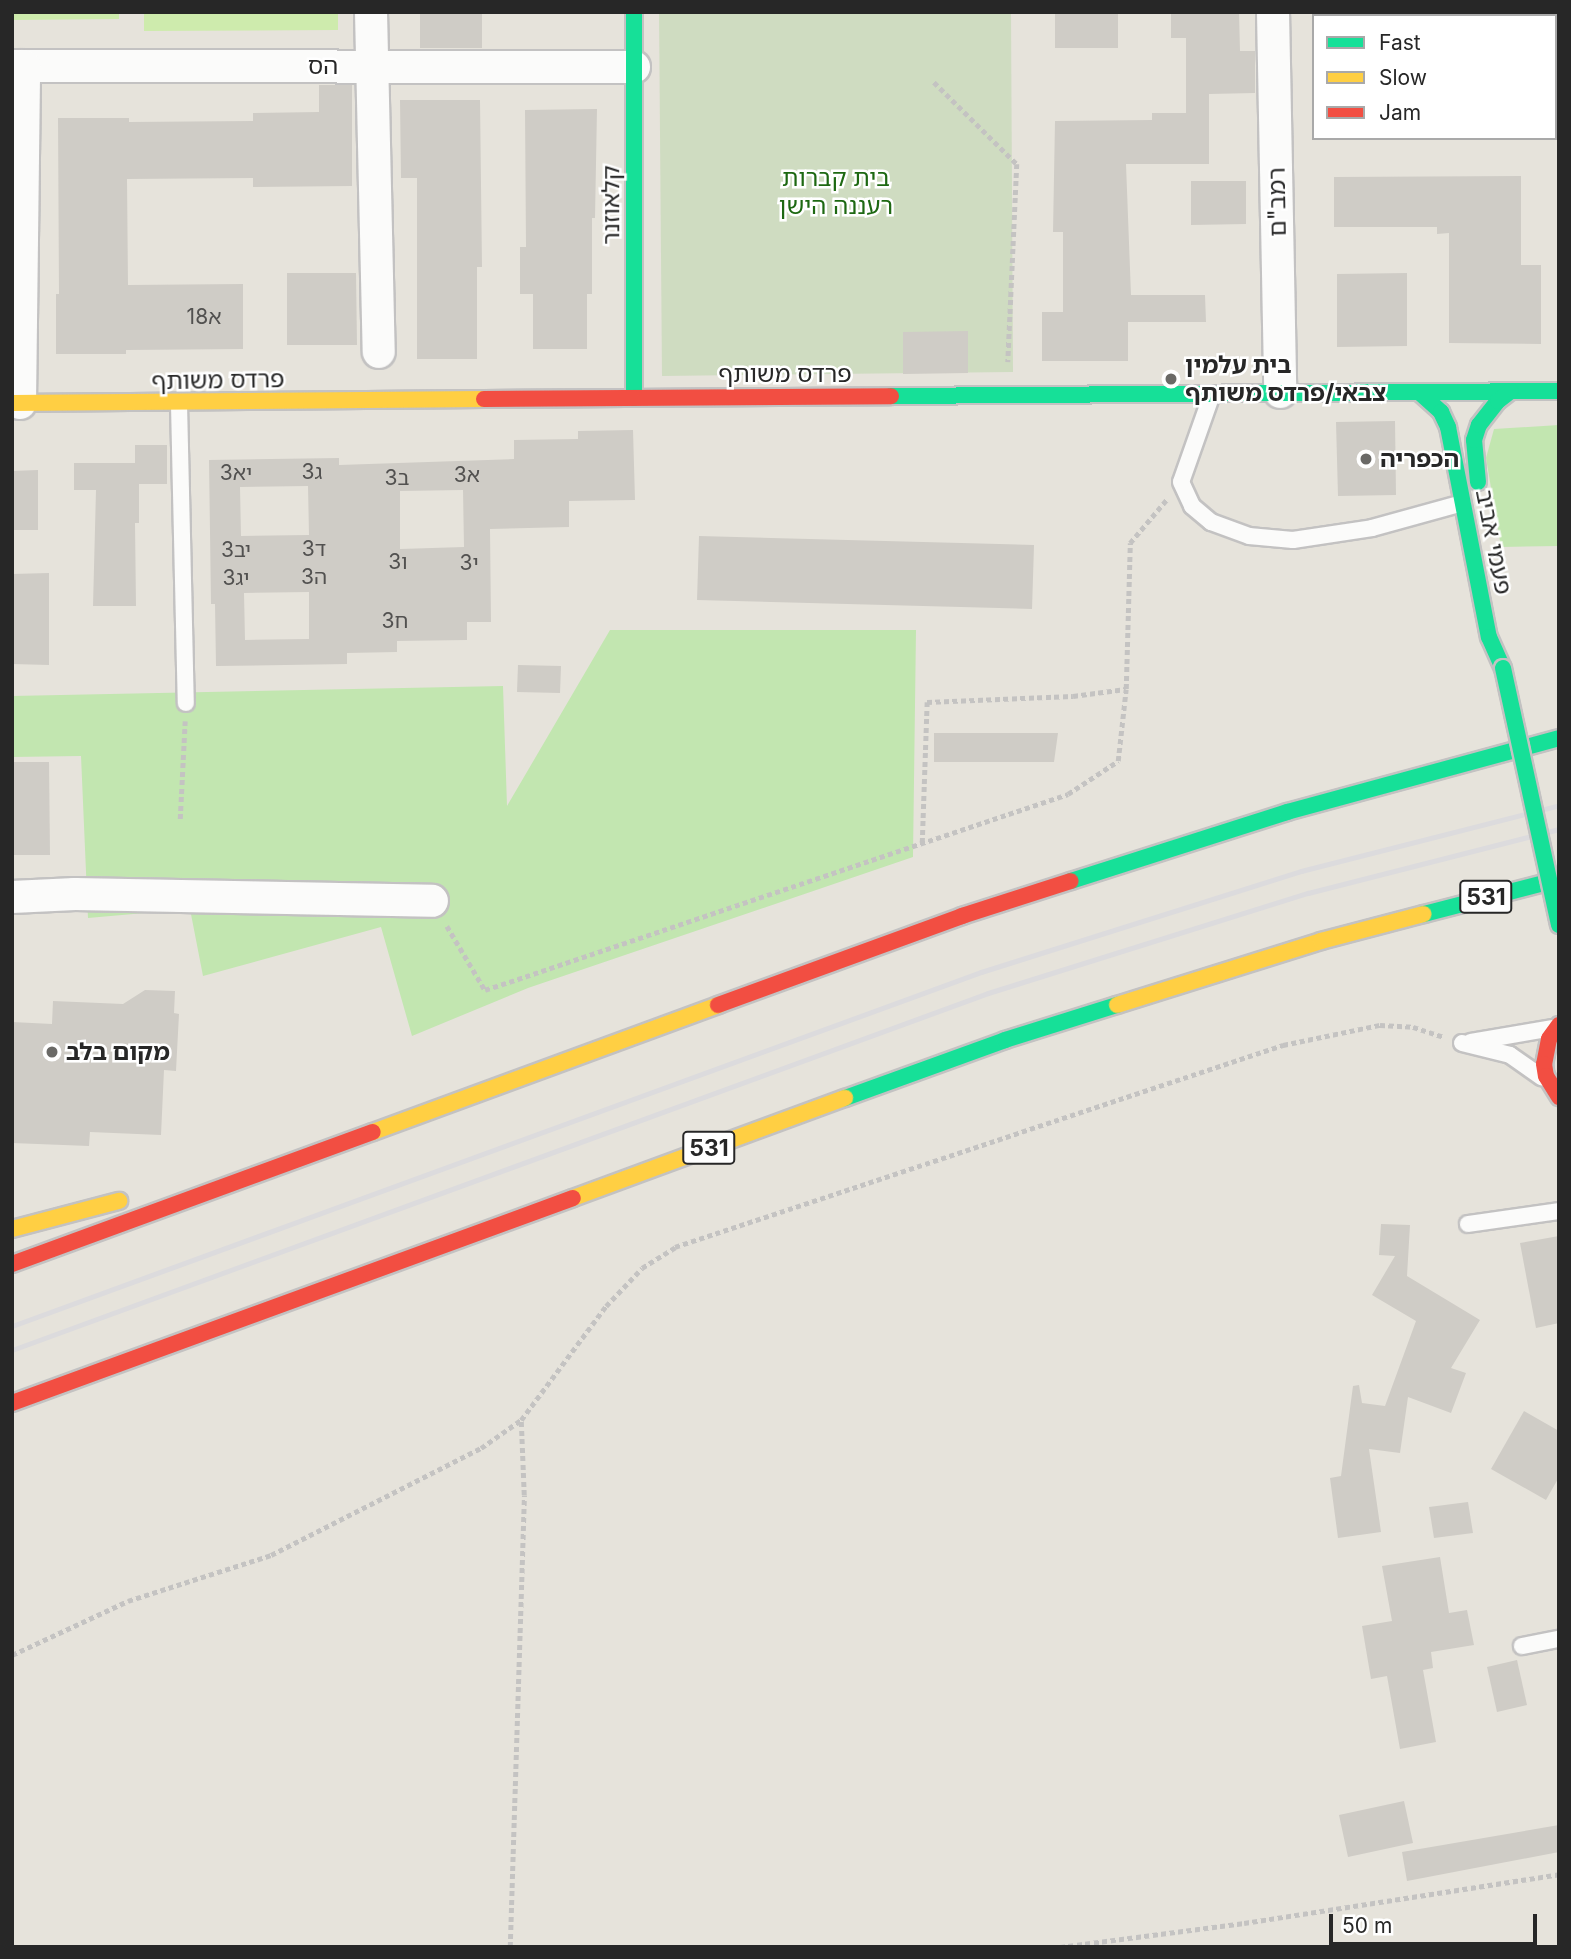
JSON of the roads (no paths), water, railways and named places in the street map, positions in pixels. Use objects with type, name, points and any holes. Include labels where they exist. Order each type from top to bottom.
[{"type":"main road","name":"קלאוזנר","points":[[634,12],[634,398]]},
{"type":"main road","name":"פעמי אביב","points":[[1480,500],[1474,440],[1484,418],[1498,401],[1511,391]]},
{"type":"main road","name":"פרדס משותף","points":[[16,403],[179,404],[1559,391]]},
{"type":"main road","name":"פעמי אביב","points":[[1419,392],[1441,412],[1448,426],[1489,637],[1503,668],[1559,925]]},
{"type":"main road","name":"פעמי אביב","points":[[1494,574],[1503,635],[1503,668]]},
{"type":"main road","points":[[12,1264],[962,916],[1286,812],[1559,738]]},
{"type":"main road","points":[[1447,768],[1559,745]]},
{"type":"main road","name":"531","points":[[12,1403],[1017,1036],[1239,964],[1414,915],[1559,879]]},
{"type":"main road","points":[[1414,915],[1559,890]]},
{"type":"main road","points":[[1555,1092],[1544,1064],[1549,1039],[1558,1026]]},
{"type":"main road","points":[[183,1184],[354,1138]]},
{"type":"main road","points":[[12,1420],[589,1192]]},
{"type":"main road","points":[[12,1229],[131,1198]]},
{"type":"street","points":[[371,12],[379,352]]},
{"type":"street","name":"רמב\"ם","points":[[1273,12],[1280,393]]},
{"type":"street","points":[[16,403],[18,66]]},
{"type":"street","name":"הס","points":[[18,66],[634,67]]},
{"type":"street","points":[[12,897],[75,894],[432,901]]},
{"type":"lane","points":[[1212,394],[1181,482],[1192,506],[1211,522],[1249,536],[1293,540],[1372,528],[1463,503]]},
{"type":"lane","points":[[179,404],[186,703]]},
{"type":"lane","points":[[1555,1092],[1536,1070],[1510,1055],[1462,1043],[1558,1026]]},
{"type":"lane","points":[[1468,1224],[1559,1211]]},
{"type":"lane","points":[[1522,1646],[1559,1639]]},
{"type":"railway","points":[[12,1326],[981,972],[1301,871],[1559,805]]},
{"type":"railway","points":[[12,1350],[988,993],[1308,893],[1559,829]]},
{"type":"place","name":"בית עלמין צבאי/פרדס משותף","points":[[1171,379]]},
{"type":"place","name":"הכפריה","points":[[1366,459]]},
{"type":"place","name":"מקום בלב","points":[[52,1052]]},
{"type":"park label","name":"בית קברות רעננה הישן","points":[[836,192]]}]
